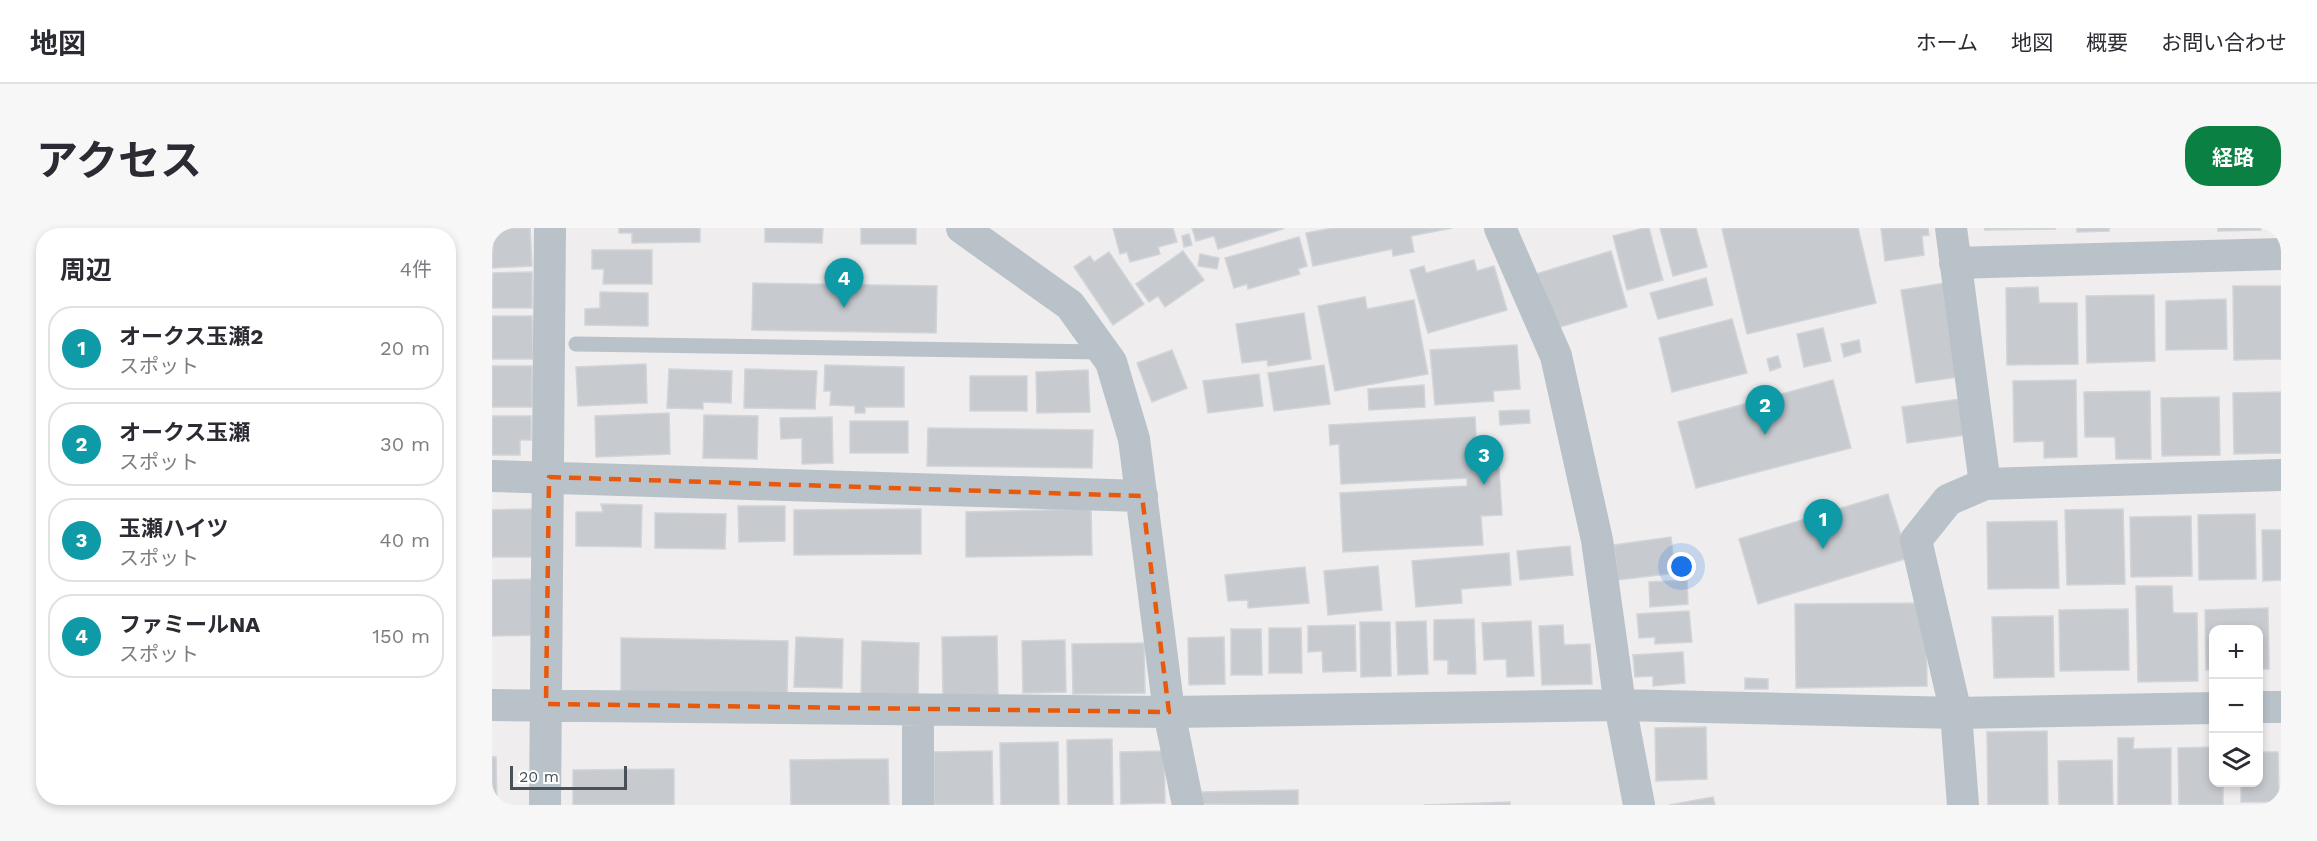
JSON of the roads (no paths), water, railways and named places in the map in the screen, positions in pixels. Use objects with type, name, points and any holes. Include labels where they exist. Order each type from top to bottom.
[{"type":"street","points":[[545,805],[550,228]]},
{"type":"street","points":[[962,228],[1070,305],[1111,362],[1134,439],[1169,712],[1188,805]]},
{"type":"street","points":[[1500,228],[1556,356],[1597,540],[1620,705],[1639,805]]},
{"type":"street","points":[[1951,228],[1985,484]]},
{"type":"street","points":[[1955,263],[2281,254]]},
{"type":"street","points":[[1963,805],[1956,713],[1916,540],[1948,500],[1985,484],[2281,475]]},
{"type":"street","points":[[492,476],[1142,496]]},
{"type":"street","points":[[492,705],[1169,712],[1620,705],[1956,713],[2209,708]]},
{"type":"street","points":[[2263,707],[2281,707]]},
{"type":"street","points":[[918,710],[918,805]]},
{"type":"lane","points":[[576,344],[1104,352]]},
{"type":"place","name":"ファミールNA","points":[[844,308]]},
{"type":"place","name":"オークス玉瀬","points":[[1765,435]]},
{"type":"place","name":"玉瀬ハイツ","points":[[1484,485]]},
{"type":"place","name":"オークス玉瀬2","points":[[1823,549]]}]
